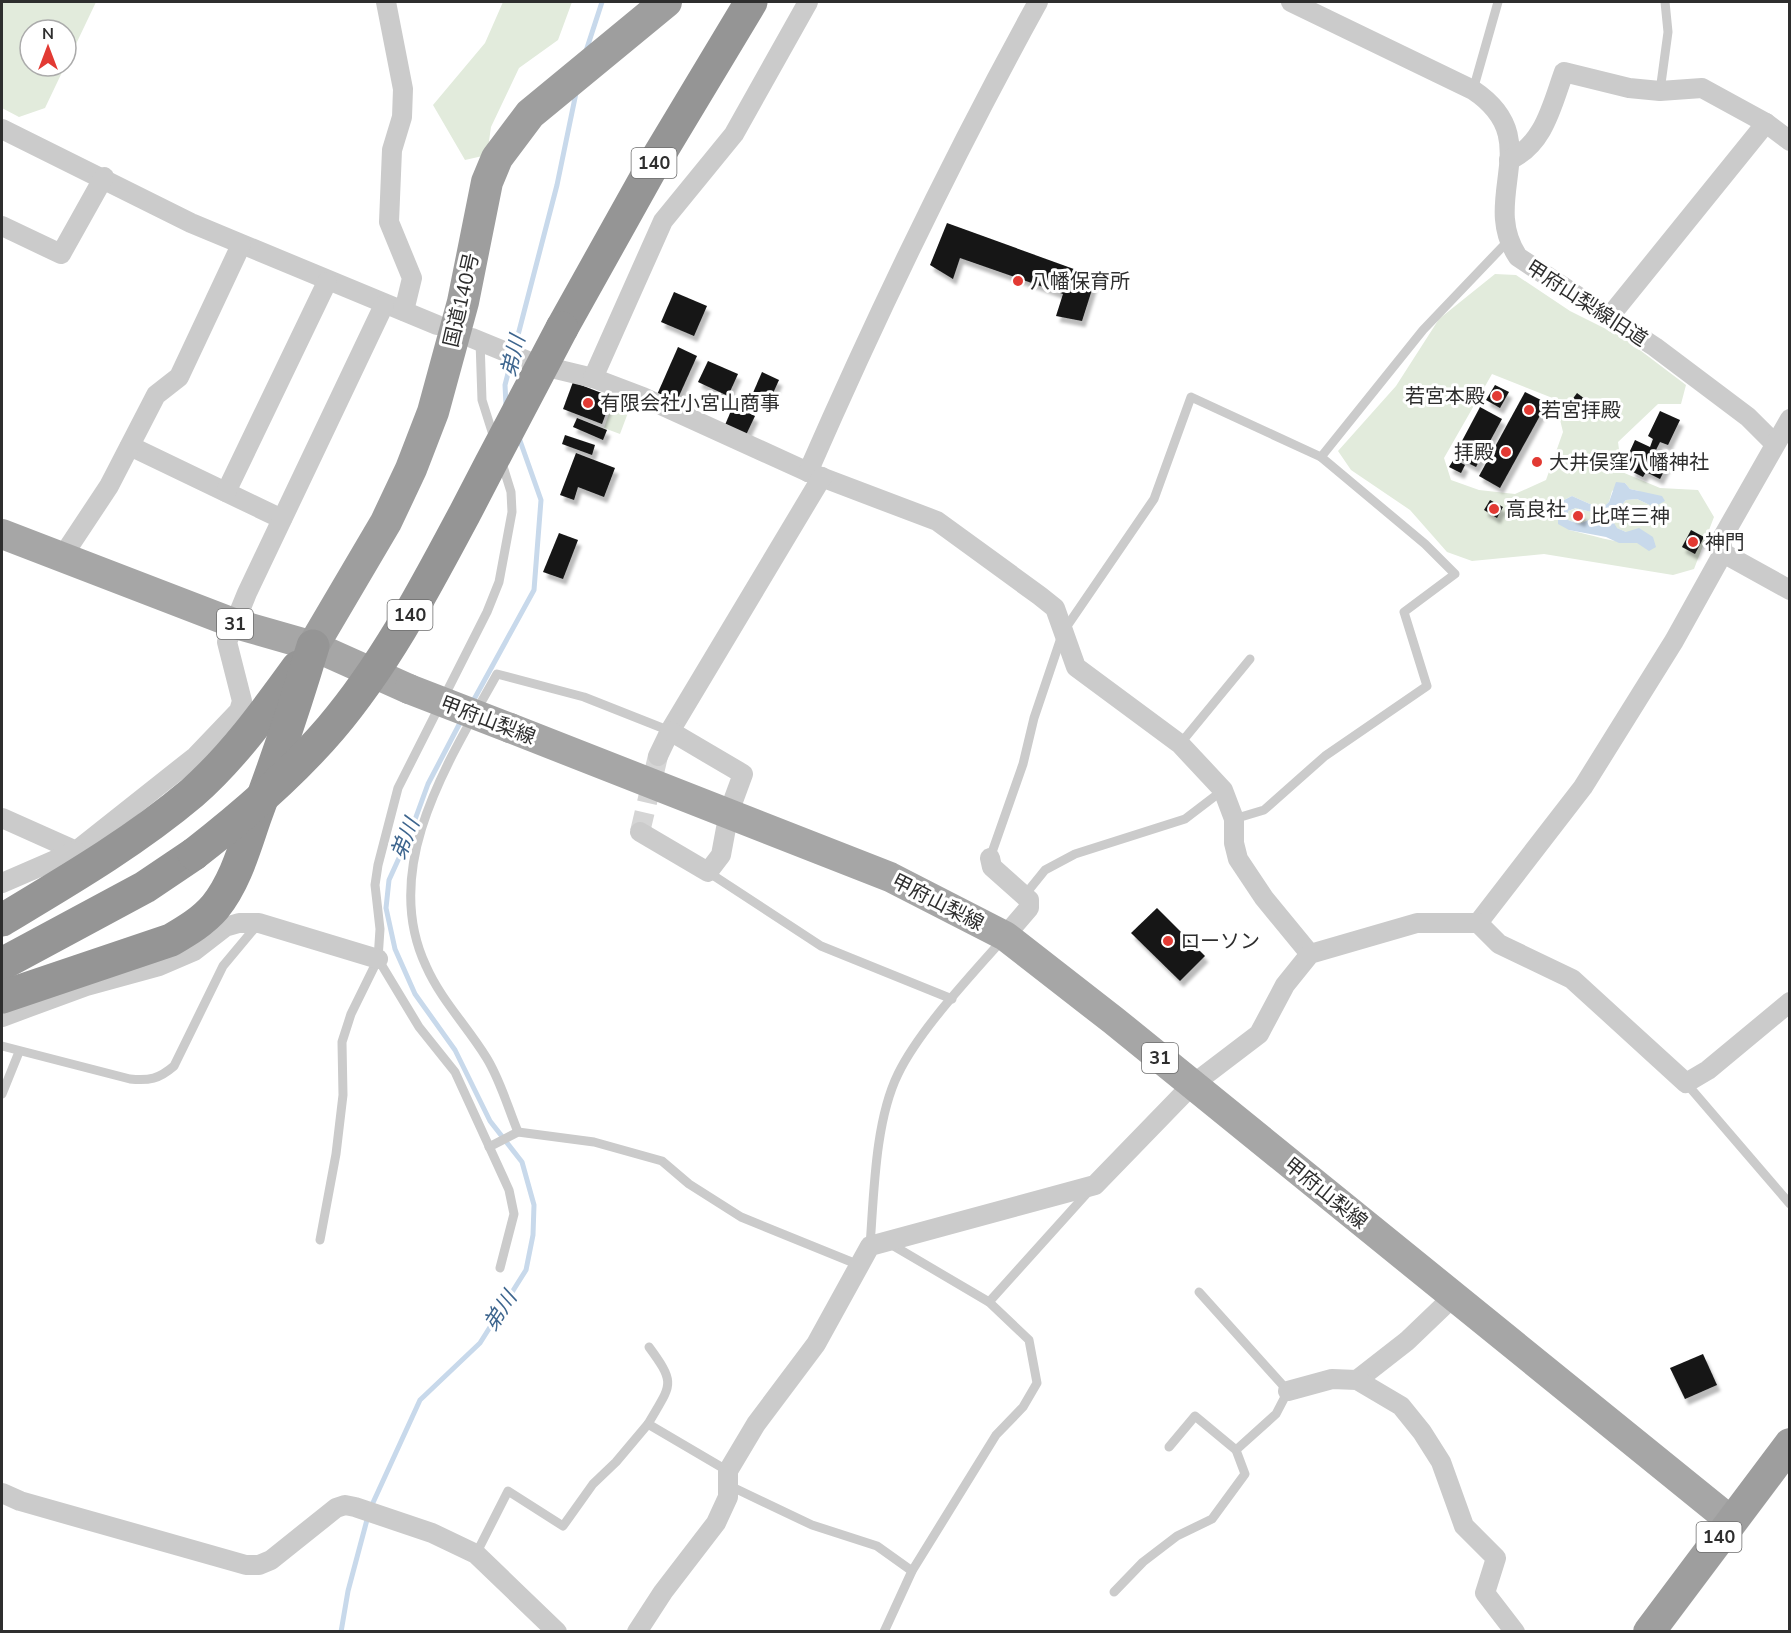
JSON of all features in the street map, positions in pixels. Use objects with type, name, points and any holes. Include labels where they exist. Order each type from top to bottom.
[{"type":"highway","name":"国道140号","points":[[313,646],[386,522],[411,469],[433,412],[463,302],[487,182],[497,158],[530,114],[666,2]]},
{"type":"highway","name":"140","points":[[2,964],[135,892],[194,854],[290,773],[330,729],[365,685],[427,585],[562,328],[653,165],[751,2]]},
{"type":"highway","points":[[2,920],[151,826],[194,792],[264,715],[313,646]]},
{"type":"highway","points":[[2,997],[171,940],[195,926],[215,906],[231,881],[244,848],[290,722],[313,646]]},
{"type":"highway","name":"140","points":[[1649,1632],[1790,1444]]},
{"type":"main road","name":"甲府山梨線","points":[[2,534],[236,624],[313,646],[409,689],[729,812],[890,877],[1005,936],[1731,1521]]},
{"type":"street","points":[[386,2],[403,89],[402,117],[392,150],[389,222],[412,278],[404,311]]},
{"type":"street","points":[[593,378],[663,221],[734,134],[808,2]]},
{"type":"street","points":[[658,756],[815,474],[869,331],[1003,65],[1038,2]]},
{"type":"street","points":[[1291,2],[1473,90],[1492,103],[1501,114],[1509,134],[1504,225],[1508,241]]},
{"type":"street","points":[[1509,160],[1524,154],[1541,132],[1564,72],[1629,88],[1659,91],[1702,88],[1766,123],[1790,141]]},
{"type":"street","points":[[1610,316],[1766,123]]},
{"type":"street","points":[[2,129],[104,177],[191,223],[327,282],[437,325]]},
{"type":"street","points":[[2,226],[61,254],[104,177]]},
{"type":"street","name":"甲府山梨線旧道","points":[[1508,241],[1518,257],[1531,267],[1610,316],[1748,417],[1775,444]]},
{"type":"street","points":[[62,557],[109,486],[156,395],[178,377],[241,245]]},
{"type":"street","points":[[226,492],[327,282]]},
{"type":"street","points":[[2,883],[76,852],[196,756],[239,711],[242,701],[227,642],[247,593],[384,305]]},
{"type":"street","points":[[482,342],[535,364],[593,378],[643,397],[815,474],[937,521],[1055,609],[1076,667],[1180,744],[1223,790],[1234,819],[1234,843],[1238,859],[1264,898],[1310,954]]},
{"type":"street","points":[[1478,923],[1583,787],[1674,641],[1723,553],[1721,540],[1790,419]]},
{"type":"street","points":[[130,446],[282,519]]},
{"type":"street","points":[[1723,553],[1790,590]]},
{"type":"street","points":[[640,832],[708,872],[721,855],[729,812],[743,774],[670,731]]},
{"type":"street","points":[[2,818],[76,852]]},
{"type":"street","points":[[990,858],[992,867],[1029,900],[1029,908],[1005,936]]},
{"type":"street","points":[[2,1017],[86,986],[159,966],[194,951],[225,927],[239,923],[259,923],[378,959]]},
{"type":"street","points":[[637,1632],[663,1592],[716,1523],[728,1497],[728,1478],[756,1424],[816,1344],[859,1265],[878,1243],[1095,1185],[1192,1085],[1259,1034],[1285,985],[1310,954],[1417,923],[1478,923],[1499,944],[1572,979],[1686,1083],[1708,1070],[1790,1002]]},
{"type":"street","points":[[1357,1380],[1407,1341],[1454,1296]]},
{"type":"street","points":[[1287,1391],[1332,1379],[1357,1380],[1401,1406],[1422,1432],[1441,1462],[1464,1526],[1496,1558],[1485,1593],[1515,1632]]},
{"type":"street","points":[[2,1492],[20,1501],[246,1565],[259,1565],[271,1560],[336,1508],[345,1505],[355,1507],[432,1533],[476,1554],[557,1632]]},
{"type":"lane","points":[[1473,90],[1498,2]]},
{"type":"lane","points":[[1659,91],[1668,32],[1665,2]]},
{"type":"lane","points":[[1321,457],[1423,330],[1508,241]]},
{"type":"lane","points":[[320,1240],[340,1119],[342,1042],[351,1014],[378,959],[380,929],[375,885],[398,788],[487,612],[499,582],[512,512],[511,492],[482,400],[482,342]]},
{"type":"lane","points":[[990,858],[1023,764],[1034,718],[1063,632],[1154,499],[1191,397],[1321,457],[1425,544],[1455,574],[1404,612],[1427,686],[1325,756],[1264,810],[1234,819]]},
{"type":"lane","points":[[1180,744],[1250,659]]},
{"type":"lane","points":[[518,1132],[487,1058],[437,986],[425,965],[414,933],[409,897],[411,872],[436,789],[497,674],[584,697],[670,731]]},
{"type":"lane","points":[[1024,896],[1045,870],[1076,854],[1185,819],[1223,790]]},
{"type":"lane","points":[[708,872],[821,946],[952,999]]},
{"type":"lane","points":[[2,1046],[130,1079],[151,1081],[174,1066],[223,966],[259,923]]},
{"type":"lane","points":[[884,1632],[912,1571],[996,1435],[1023,1407],[1037,1383],[1029,1340],[989,1302],[878,1243],[879,1139],[897,1075],[952,999],[1005,936]]},
{"type":"lane","points":[[378,959],[419,1027],[455,1072],[508,1190],[514,1214],[500,1268]]},
{"type":"lane","points":[[2,1094],[19,1052]]},
{"type":"lane","points":[[1686,1083],[1790,1204]]},
{"type":"lane","points":[[489,1147],[518,1132],[594,1142],[662,1161],[689,1184],[741,1217],[859,1265]]},
{"type":"lane","points":[[989,1302],[1095,1185]]},
{"type":"lane","points":[[1199,1292],[1287,1391],[1276,1414],[1236,1450]]},
{"type":"lane","points":[[476,1554],[508,1491],[563,1526],[592,1484],[616,1462],[648,1424],[669,1386],[668,1372],[649,1347]]},
{"type":"lane","points":[[1114,1592],[1143,1562],[1177,1536],[1212,1518],[1245,1474],[1236,1450],[1195,1416],[1169,1447]]},
{"type":"lane","points":[[648,1424],[728,1478],[812,1525],[877,1546],[912,1571]]},
{"type":"green space","points":[[2,2],[96,2],[78,40],[78,18],[18,18],[18,78],[59,78],[45,108],[19,117],[2,108]]},
{"type":"green space","points":[[503,2],[572,2],[558,40],[519,68],[491,127],[487,155],[465,160],[433,105],[485,43]]},
{"type":"green space","points":[[1495,274],[1516,275],[1570,311],[1624,338],[1686,385],[1681,404],[1658,404],[1618,442],[1622,472],[1660,488],[1698,490],[1714,517],[1694,569],[1673,575],[1544,554],[1472,561],[1447,552],[1410,510],[1351,470],[1338,451],[1396,386],[1439,319]],"holes":[[[1492,374],[1555,399],[1563,432],[1546,480],[1515,494],[1479,490],[1451,480],[1444,458]],[[1625,483],[1630,489],[1639,491],[1654,507],[1637,499],[1626,500],[1610,511],[1596,512],[1577,508],[1568,511],[1568,520],[1579,524],[1593,518],[1626,532],[1637,543],[1611,540],[1569,530],[1562,501],[1572,496],[1601,509],[1609,502],[1612,491]]]},
{"type":"green space","points":[[615,396],[632,402],[620,434],[604,428]]},
{"type":"water","points":[[1616,482],[1625,483],[1630,489],[1662,496],[1665,501],[1654,507],[1637,499],[1626,500],[1615,509],[1603,513],[1576,508],[1568,511],[1568,520],[1579,524],[1593,518],[1612,520],[1617,528],[1626,532],[1639,528],[1653,537],[1656,547],[1649,551],[1637,543],[1619,543],[1606,537],[1569,530],[1558,524],[1558,510],[1562,501],[1572,496],[1601,509],[1609,502]]},
{"type":"building","name":"八幡保育所","points":[[947,223],[1096,277],[1082,321],[1056,316],[1063,294],[960,258],[953,279],[930,265]]},
{"type":"building","points":[[674,292],[707,306],[694,336],[661,322]]},
{"type":"building","points":[[678,347],[697,356],[675,405],[656,397]]},
{"type":"building","points":[[708,361],[738,374],[728,396],[698,382]]},
{"type":"building","points":[[762,372],[779,380],[769,402],[752,395]]},
{"type":"building","name":"有限会社小宮山商事","points":[[573,382],[612,397],[602,424],[563,409]]},
{"type":"building","name":"若宮本殿","points":[[1495,385],[1509,392],[1500,408],[1486,400]]},
{"type":"building","name":"拝殿","points":[[1525,392],[1547,403],[1500,488],[1479,476]]},
{"type":"building","points":[[1577,393],[1589,402],[1581,412],[1569,404]]},
{"type":"building","points":[[733,406],[755,416],[746,435],[725,425]]},
{"type":"building","points":[[1480,407],[1502,419],[1476,467],[1454,456]]},
{"type":"building","points":[[1660,411],[1680,420],[1668,445],[1660,442],[1656,450],[1671,457],[1660,479],[1646,472],[1643,477],[1631,471],[1633,466],[1625,462],[1635,440],[1650,447],[1653,439],[1648,436]]},
{"type":"building","points":[[577,418],[607,430],[603,440],[573,427]]},
{"type":"building","points":[[565,435],[595,445],[592,455],[562,444]]},
{"type":"building","points":[[576,453],[615,468],[604,497],[578,487],[574,500],[560,495]]},
{"type":"building","points":[[1454,459],[1465,465],[1461,473],[1449,467]]},
{"type":"building","name":"高良社","points":[[1490,500],[1503,507],[1497,518],[1484,510]]},
{"type":"building","name":"比咩三神","points":[[1575,511],[1584,514],[1582,521],[1572,517]]},
{"type":"building","name":"神門","points":[[1691,530],[1704,537],[1695,554],[1682,547]]},
{"type":"building","points":[[559,533],[578,540],[563,579],[543,572]]},
{"type":"building","points":[[1157,908],[1205,956],[1180,981],[1131,933]]},
{"type":"building","points":[[1703,1354],[1717,1385],[1685,1399],[1670,1368]]},
{"type":"waterway","name":"弟川","points":[[586,51],[602,2]]},
{"type":"waterway","name":"弟川","points":[[506,405],[505,385],[557,185],[576,93]]},
{"type":"waterway","name":"弟川","points":[[472,703],[534,590],[541,500],[518,435]]},
{"type":"waterway","name":"弟川","points":[[371,1507],[420,1400],[480,1343],[526,1270],[533,1235],[534,1205],[522,1162],[490,1121],[455,1050],[415,994],[395,949],[386,908],[389,880],[409,836],[428,784],[462,719]]},
{"type":"waterway","name":"弟川","points":[[341,1632],[348,1591],[368,1516]]},
{"type":"tunnel","points":[[640,832],[658,756]]},
{"type":"place","name":"八幡保育所","points":[[1018,281]]},
{"type":"place","name":"若宮本殿","points":[[1497,396]]},
{"type":"place","name":"有限会社小宮山商事","points":[[588,403]]},
{"type":"place","name":"若宮拝殿","points":[[1529,410]]},
{"type":"place","name":"拝殿","points":[[1506,452]]},
{"type":"place","name":"大井俣窪八幡神社","points":[[1537,462]]},
{"type":"place","name":"高良社","points":[[1494,509]]},
{"type":"place","name":"比咩三神","points":[[1578,516]]},
{"type":"place","name":"神門","points":[[1693,542]]},
{"type":"place","name":"ローソン","points":[[1168,941]]}]
